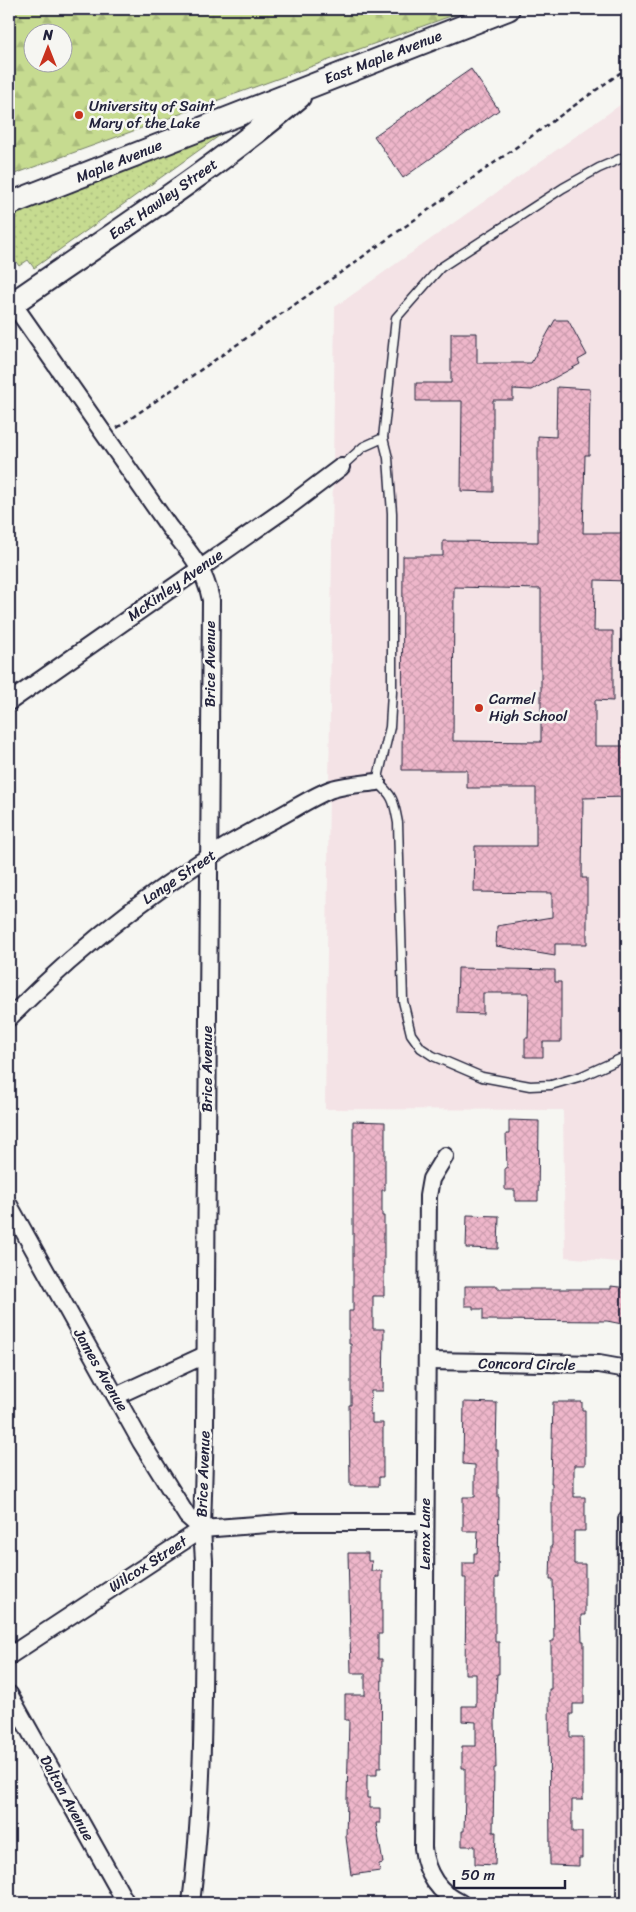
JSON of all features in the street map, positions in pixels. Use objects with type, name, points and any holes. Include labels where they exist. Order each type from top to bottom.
[{"type":"main road","name":"East Maple Avenue","points":[[313,84],[508,9]]},
{"type":"main road","name":"Maple Avenue","points":[[9,204],[313,84]]},
{"type":"main road","name":"East Hawley Street","points":[[10,302],[220,159],[266,125],[313,84]]},
{"type":"street","name":"Brice Avenue","points":[[10,302],[199,568],[207,582],[211,600],[201,1768],[197,1851],[191,1903]]},
{"type":"street","name":"McKinley Avenue","points":[[9,702],[288,507],[341,467]]},
{"type":"street","name":"Lange Street","points":[[9,1018],[45,982],[123,915],[209,856],[240,837],[332,790],[377,782]]},
{"type":"street","name":"Lenox Lane","points":[[445,1156],[431,1179],[428,1196],[423,1848],[424,1861],[431,1878],[439,1889],[460,1902]]},
{"type":"street","name":"James Avenue","points":[[9,1205],[141,1442],[187,1516],[202,1529]]},
{"type":"street","points":[[116,1396],[205,1355]]},
{"type":"street","name":"Concord Circle","points":[[427,1361],[599,1364],[627,1369]]},
{"type":"street","points":[[625,1903],[627,1519]]},
{"type":"street","name":"Wilcox Street","points":[[9,1656],[202,1529],[295,1522],[425,1522]]},
{"type":"street","name":"Dalton Avenue","points":[[9,1694],[126,1903]]},
{"type":"lane","points":[[627,156],[599,168],[564,188],[440,268],[396,318],[383,438],[388,458],[392,513],[392,692],[390,728],[377,782],[390,792],[395,804],[398,823],[403,1001],[411,1034],[421,1048],[433,1056],[482,1077],[530,1086],[551,1085],[582,1076],[627,1056]]},
{"type":"lane","points":[[341,467],[364,447],[383,438]]},
{"type":"path","points":[[106,436],[347,268],[627,68]]},
{"type":"shaded area","name":"Carmel High School","points":[[627,100],[627,1263],[565,1257],[563,1110],[325,1109],[335,307]]},
{"type":"green space","name":"University of Saint Mary of the Lake","points":[[9,9],[470,9],[9,176]]},
{"type":"green space","points":[[233,126],[34,268],[28,260],[19,266],[9,252],[9,214]]},
{"type":"building","points":[[471,69],[499,110],[403,178],[374,136]]},
{"type":"building","points":[[555,320],[568,320],[587,355],[578,360],[580,364],[532,390],[513,389],[513,400],[493,400],[493,492],[461,491],[462,401],[416,401],[416,383],[451,383],[451,333],[477,333],[477,363],[531,363]]},
{"type":"building","points":[[557,387],[590,389],[589,455],[585,455],[583,533],[627,533],[627,581],[595,580],[594,631],[613,631],[613,701],[595,700],[595,746],[627,746],[627,797],[583,798],[582,878],[587,878],[587,944],[555,944],[555,956],[496,946],[497,926],[552,917],[552,893],[474,892],[475,846],[536,846],[536,788],[467,788],[467,770],[402,770],[403,556],[443,556],[443,541],[538,542],[538,436],[556,437]],"holes":[[[454,587],[541,589],[541,742],[453,741]]]},
{"type":"building","points":[[458,968],[555,970],[555,982],[561,982],[561,1042],[543,1042],[543,1057],[525,1057],[525,1038],[528,1038],[529,993],[483,993],[483,1014],[457,1013]]},
{"type":"building","points":[[509,1120],[539,1121],[538,1201],[515,1201],[515,1190],[505,1190],[505,1168],[507,1168],[506,1134],[509,1134]]},
{"type":"building","points":[[353,1121],[385,1122],[385,1190],[382,1190],[382,1216],[384,1216],[384,1296],[373,1296],[373,1329],[384,1329],[383,1391],[371,1391],[370,1414],[372,1414],[372,1423],[383,1423],[383,1477],[379,1477],[379,1486],[350,1486],[349,1405],[351,1405],[351,1344],[349,1344],[349,1311],[353,1311]]},
{"type":"building","points":[[467,1215],[499,1216],[498,1249],[466,1248]]},
{"type":"building","points":[[465,1286],[498,1286],[498,1289],[611,1289],[611,1286],[627,1288],[627,1325],[607,1321],[483,1320],[483,1309],[473,1309],[473,1306],[465,1306]]},
{"type":"building","points":[[464,1402],[497,1403],[496,1450],[498,1450],[499,1497],[498,1578],[495,1578],[495,1642],[499,1642],[499,1674],[497,1674],[495,1721],[496,1768],[494,1768],[493,1832],[496,1832],[495,1865],[475,1864],[475,1846],[462,1846],[465,1768],[462,1768],[462,1746],[476,1746],[476,1722],[462,1721],[462,1706],[476,1706],[476,1674],[465,1674],[466,1578],[463,1578],[463,1563],[474,1563],[474,1553],[477,1553],[478,1531],[463,1531],[463,1497],[475,1497],[475,1465],[463,1464]]},
{"type":"building","points":[[553,1402],[582,1402],[582,1410],[585,1410],[585,1465],[574,1465],[574,1497],[585,1497],[585,1531],[574,1531],[574,1564],[585,1564],[585,1615],[581,1615],[582,1641],[584,1641],[584,1704],[573,1704],[573,1714],[570,1714],[570,1737],[583,1737],[583,1800],[572,1800],[572,1832],[582,1832],[582,1858],[579,1858],[579,1866],[550,1865],[549,1689],[551,1689],[551,1641],[554,1641],[553,1579],[550,1579]]},
{"type":"building","points":[[348,1553],[368,1553],[368,1561],[372,1561],[371,1571],[382,1571],[382,1634],[378,1634],[378,1659],[382,1659],[381,1768],[377,1768],[377,1775],[367,1775],[367,1798],[370,1798],[370,1808],[380,1808],[380,1823],[376,1823],[383,1863],[379,1864],[380,1871],[351,1875],[346,1837],[349,1720],[345,1720],[345,1695],[365,1695],[365,1673],[351,1673]]},
{"type":"place","name":"University of Saint Mary of the Lake","points":[[79,115]]},
{"type":"place","name":"Carmel High School","points":[[479,708]]}]
